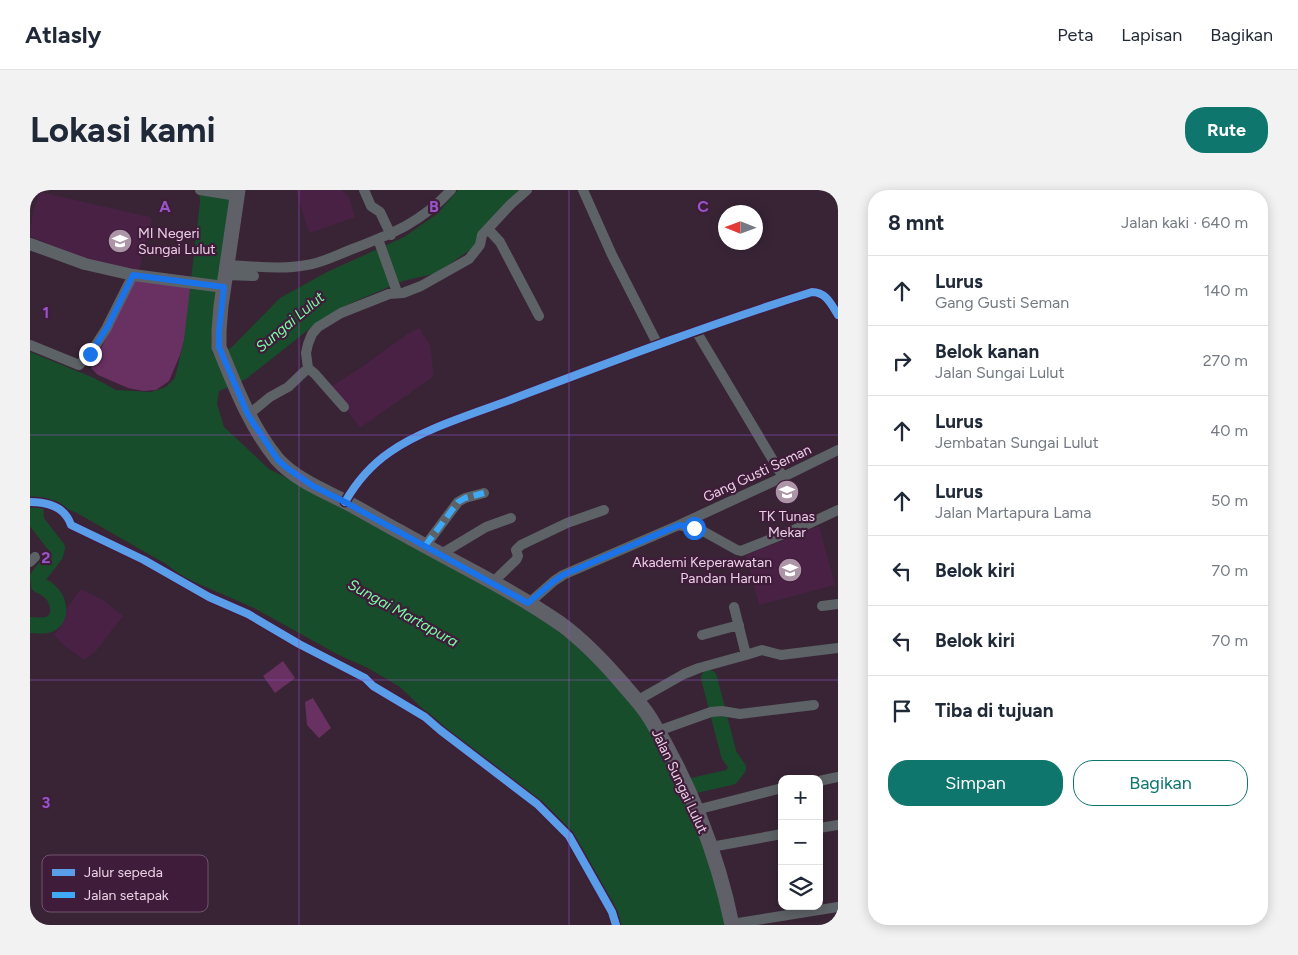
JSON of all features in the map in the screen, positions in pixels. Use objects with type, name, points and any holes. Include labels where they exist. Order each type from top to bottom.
[{"type":"main road","points":[[224,278],[236,194]]},
{"type":"main road","name":"Jalan Sungai Lulut","points":[[224,278],[219,347],[248,415],[269,448],[287,468],[313,486],[528,603],[576,636],[606,665],[638,700],[658,731],[683,780],[710,847],[732,925]]},
{"type":"street","points":[[200,190],[236,194]]},
{"type":"street","points":[[364,190],[371,206],[380,212],[391,234]]},
{"type":"street","points":[[224,278],[275,267],[307,265],[379,241],[432,209],[451,190]]},
{"type":"street","points":[[344,407],[308,368],[306,353],[312,334],[318,327],[341,313],[396,290],[403,293],[421,286],[469,259],[480,244],[482,235],[527,190]]},
{"type":"street","points":[[583,190],[612,255],[658,344]]},
{"type":"street","points":[[488,229],[500,242],[539,316]]},
{"type":"street","points":[[379,241],[396,290]]},
{"type":"street","points":[[30,244],[85,264],[133,275],[187,281],[254,276]]},
{"type":"street","points":[[92,357],[133,275]]},
{"type":"street","points":[[345,502],[362,476],[391,451],[407,442],[450,423],[658,344],[812,292],[822,293],[826,296],[838,315]]},
{"type":"street","points":[[30,345],[79,365],[90,354],[108,326]]},
{"type":"street","points":[[696,331],[783,477]]},
{"type":"street","points":[[248,415],[288,387],[308,368]]},
{"type":"street","name":"Gang Gusti Seman","points":[[528,603],[563,575],[679,525],[838,450]]},
{"type":"street","points":[[425,546],[458,502],[484,493]]},
{"type":"street","points":[[30,502],[42,502],[60,508],[69,517],[71,525],[144,560],[209,597],[248,614],[299,644],[365,678],[373,686],[425,717],[537,804],[568,836],[612,912],[616,925]]},
{"type":"street","points":[[492,583],[516,560],[518,556],[516,550],[522,545],[567,523],[604,510]]},
{"type":"street","points":[[679,525],[701,530],[741,551],[838,510]]},
{"type":"street","points":[[441,554],[486,527],[511,518]]},
{"type":"street","points":[[822,606],[838,604]]},
{"type":"street","points":[[734,607],[746,655]]},
{"type":"street","points":[[702,635],[739,625]]},
{"type":"street","points":[[638,700],[684,674],[762,650],[781,655],[838,648]]},
{"type":"street","points":[[658,731],[716,711],[740,714],[814,705]]},
{"type":"street","points":[[823,780],[838,777]]},
{"type":"street","points":[[696,810],[778,789]]},
{"type":"street","points":[[823,827],[838,825]]},
{"type":"street","points":[[710,847],[778,835]]},
{"type":"street","points":[[732,925],[838,907]]},
{"type":"shaded area","points":[[296,190],[342,190],[349,197],[355,217],[310,233]]},
{"type":"shaded area","points":[[40,192],[150,217],[152,220],[139,271],[88,261],[30,236],[33,211]]},
{"type":"shaded area","points":[[135,281],[192,287],[189,324],[180,355],[169,381],[156,390],[143,391],[128,388],[98,375],[91,368]]},
{"type":"shaded area","points":[[419,328],[430,345],[434,376],[360,428],[330,387]]},
{"type":"shaded area","name":"Akademi Keperawatan Pandan Harum","points":[[819,526],[835,585],[759,605],[746,555]]},
{"type":"shaded area","points":[[81,589],[103,600],[123,616],[95,652],[84,660],[61,643],[54,635],[62,625],[57,621],[58,619]]},
{"type":"shaded area","points":[[283,661],[295,678],[275,693],[263,676]]},
{"type":"shaded area","points":[[313,698],[331,728],[319,738],[307,725],[305,702]]},
{"type":"water","points":[[199,190],[231,190],[211,340],[213,355],[231,348],[280,298],[327,272],[404,237],[437,214],[458,190],[522,190],[474,247],[437,273],[403,281],[351,303],[313,326],[246,379],[219,391],[217,404],[224,427],[269,469],[332,501],[535,613],[593,659],[643,719],[661,751],[685,800],[722,895],[728,925],[618,925],[572,838],[444,729],[400,687],[254,608],[183,577],[166,564],[77,513],[30,494],[30,352],[94,378],[116,390],[151,392],[166,387],[175,378],[184,340],[200,202]]},
{"type":"waterway","points":[[30,625],[48,625],[54,621],[58,613],[57,603],[52,594],[39,585],[38,577],[55,555],[57,548],[36,521],[35,496],[39,485]]},
{"type":"waterway","points":[[674,790],[731,777],[738,768],[729,755],[709,678]]},
{"type":"marked path","points":[[425,546],[458,502],[484,493]]},
{"type":"cycle path","points":[[345,502],[354,487],[383,457],[404,443],[455,420],[666,342],[812,292],[825,296],[838,315]]},
{"type":"cycle path","points":[[30,502],[43,503],[55,507],[65,514],[71,525],[144,560],[209,597],[248,614],[299,644],[365,678],[373,686],[425,717],[537,804],[569,836],[612,912],[616,925]]},
{"type":"place","name":"MI Negeri Sungai Lulut","points":[[120,241]]},
{"type":"place","name":"TK Tunas Mekar","points":[[787,492]]},
{"type":"place","name":"Akademi Keperawatan Pandan Harum","points":[[790,570]]},
{"type":"route","points":[[90,354],[108,326],[133,275],[224,287],[218,339],[219,347],[248,415],[278,460],[313,486],[528,603],[554,581],[584,565],[679,525],[694,528]]},
{"type":"water label","name":"Sungai Lulut","points":[[290,322]]},
{"type":"water label","name":"Sungai Martapura","points":[[403,613]]}]
